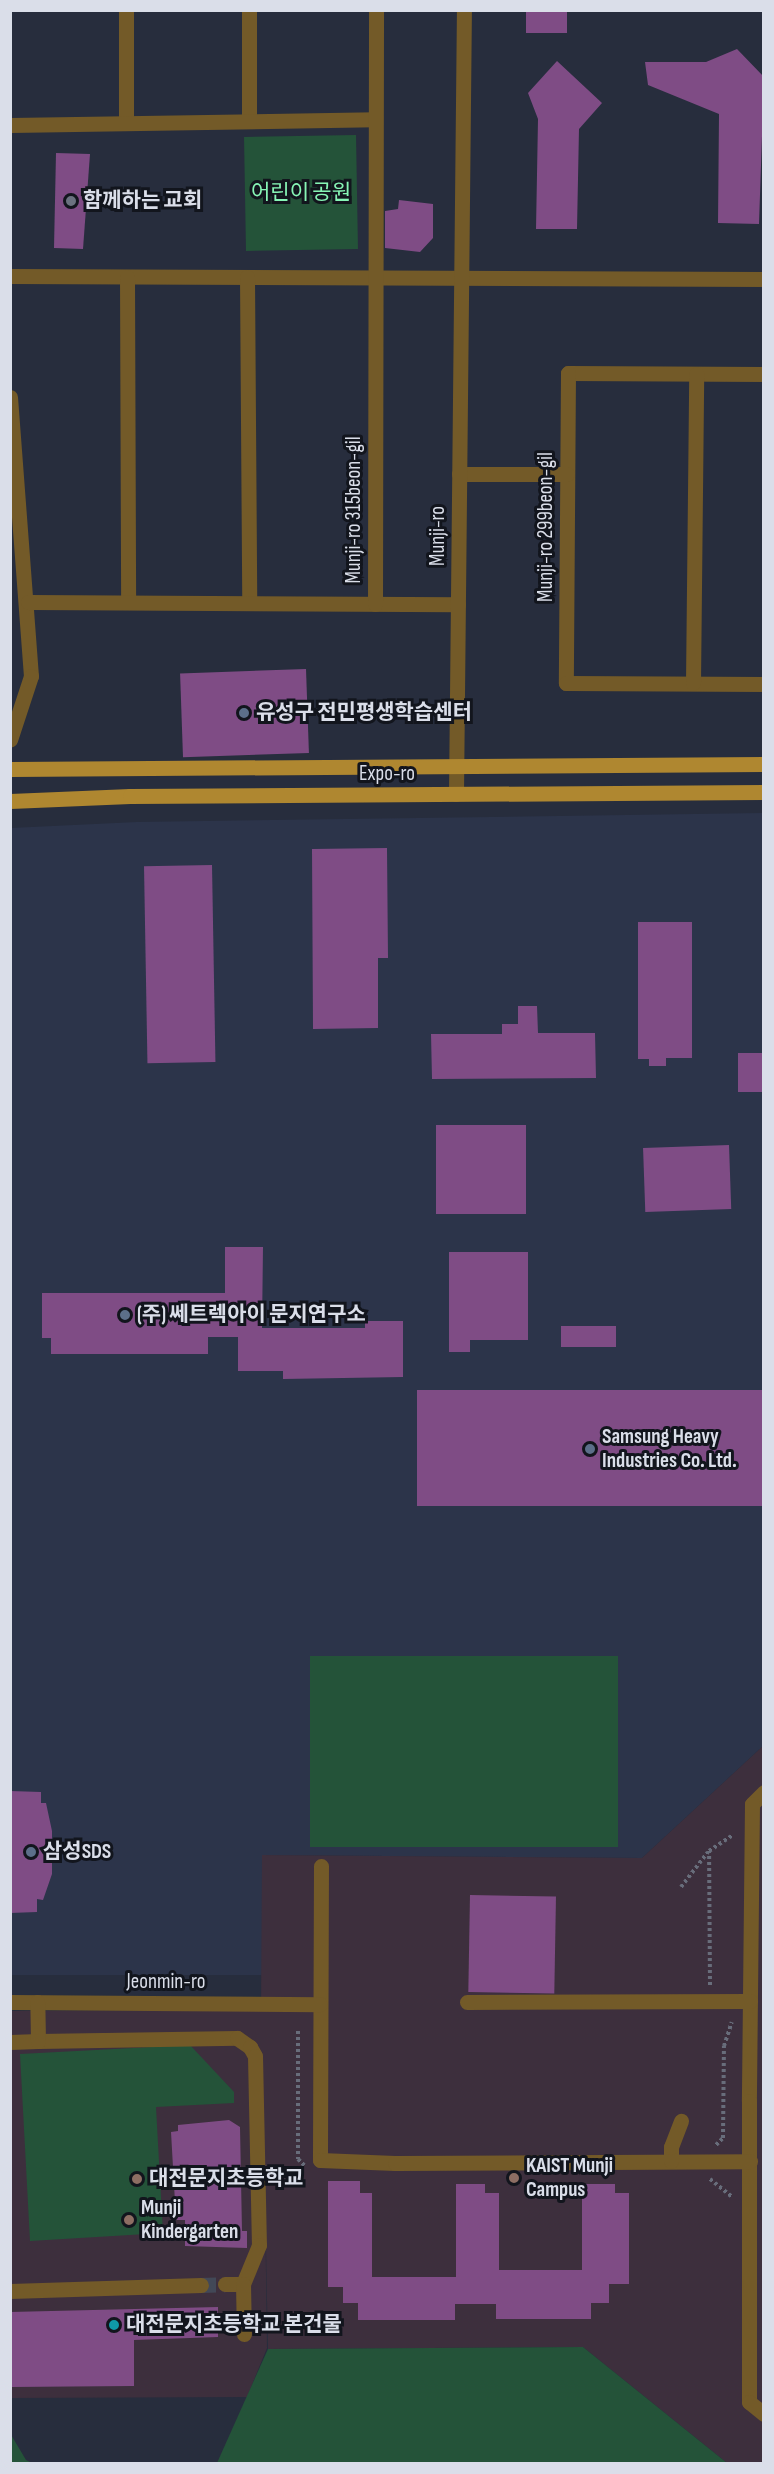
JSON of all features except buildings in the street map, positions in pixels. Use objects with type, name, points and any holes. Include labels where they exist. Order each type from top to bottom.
[{"type":"main road","name":"Expo-ro","points":[[10,769],[764,764]]},
{"type":"main road","name":"Expo-ro","points":[[10,801],[130,796],[764,792]]},
{"type":"street","points":[[126,10],[126,122]]},
{"type":"street","points":[[249,10],[249,120]]},
{"type":"street","name":"Munji-ro 315beon-gil","points":[[28,602],[375,604],[376,10]]},
{"type":"street","name":"Munji-ro","points":[[456,794],[464,10]]},
{"type":"street","points":[[10,125],[375,119]]},
{"type":"street","points":[[10,276],[764,279]]},
{"type":"street","points":[[127,277],[128,602]]},
{"type":"street","points":[[247,277],[249,603]]},
{"type":"street","name":"Munji-ro 299beon-gil","points":[[764,374],[568,373],[566,683],[764,684]]},
{"type":"street","points":[[693,683],[696,374]]},
{"type":"street","points":[[10,397],[28,602],[31,676],[10,740]]},
{"type":"street","points":[[459,474],[567,474]]},
{"type":"street","points":[[375,604],[458,604]]},
{"type":"street","points":[[764,1792],[752,1804],[750,2001],[756,2099],[750,2161],[757,2286],[749,2402],[764,2414]]},
{"type":"street","points":[[321,1866],[320,2160],[750,2161]]},
{"type":"street","points":[[467,2002],[750,2001]]},
{"type":"street","name":"Jeonmin-ro","points":[[10,2002],[320,2004]]},
{"type":"street","points":[[37,2002],[38,2041]]},
{"type":"street","points":[[10,2042],[237,2038],[250,2047],[255,2056],[259,2245],[243,2284],[244,2334]]},
{"type":"street","points":[[671,2162],[671,2147],[681,2121]]},
{"type":"street","points":[[225,2284],[243,2284]]},
{"type":"street","points":[[10,2291],[201,2286]]},
{"type":"path","points":[[681,1887],[709,1851],[733,1835]]},
{"type":"path","points":[[709,1851],[710,2001]]},
{"type":"path","points":[[716,2145],[723,2138],[724,2046],[735,2012]]},
{"type":"path","points":[[298,2031],[298,2159],[313,2175]]},
{"type":"path","points":[[704,2179],[712,2179],[734,2199]]},
{"type":"shaded area","points":[[763,813],[763,1746],[642,1858],[262,1855],[262,1975],[11,1975],[11,828],[137,822]]},
{"type":"shaded area","name":"KAIST Munji Campus","points":[[763,1746],[763,2463],[727,2463],[583,2347],[268,2349],[265,2200],[267,2348],[247,2397],[11,2398],[10,2011],[261,2010],[262,1855],[642,1858]]},
{"type":"green space","name":"어린이 공원","points":[[356,135],[358,249],[246,251],[244,137]]},
{"type":"green space","points":[[310,1656],[618,1656],[618,1847],[310,1847]]},
{"type":"green space","points":[[190,2045],[234,2092],[234,2103],[156,2107],[163,2233],[30,2241],[20,2054]]},
{"type":"green space","points":[[583,2347],[727,2463],[217,2463],[268,2349]]},
{"type":"green space","points":[[10,2433],[26,2460],[32,2463],[11,2463]]},
{"type":"tunnel","points":[[201,2285],[225,2284]]},
{"type":"place","name":"함께하는 교회","points":[[71,201]]},
{"type":"place","name":"유성구 전민평생학습센터","points":[[244,713]]},
{"type":"place","name":"(주) 쎄트렉아이 문지연구소","points":[[125,1315]]},
{"type":"place","name":"Samsung Heavy Industries Co. Ltd.","points":[[590,1449]]},
{"type":"place","name":"삼성SDS","points":[[31,1852]]},
{"type":"place","name":"KAIST Munji Campus","points":[[514,2178]]},
{"type":"place","name":"대전문지초등학교","points":[[137,2179]]},
{"type":"place","name":"Munji Kindergarten","points":[[129,2220]]},
{"type":"place","name":"대전문지초등학교 본건물","points":[[114,2325]]}]
